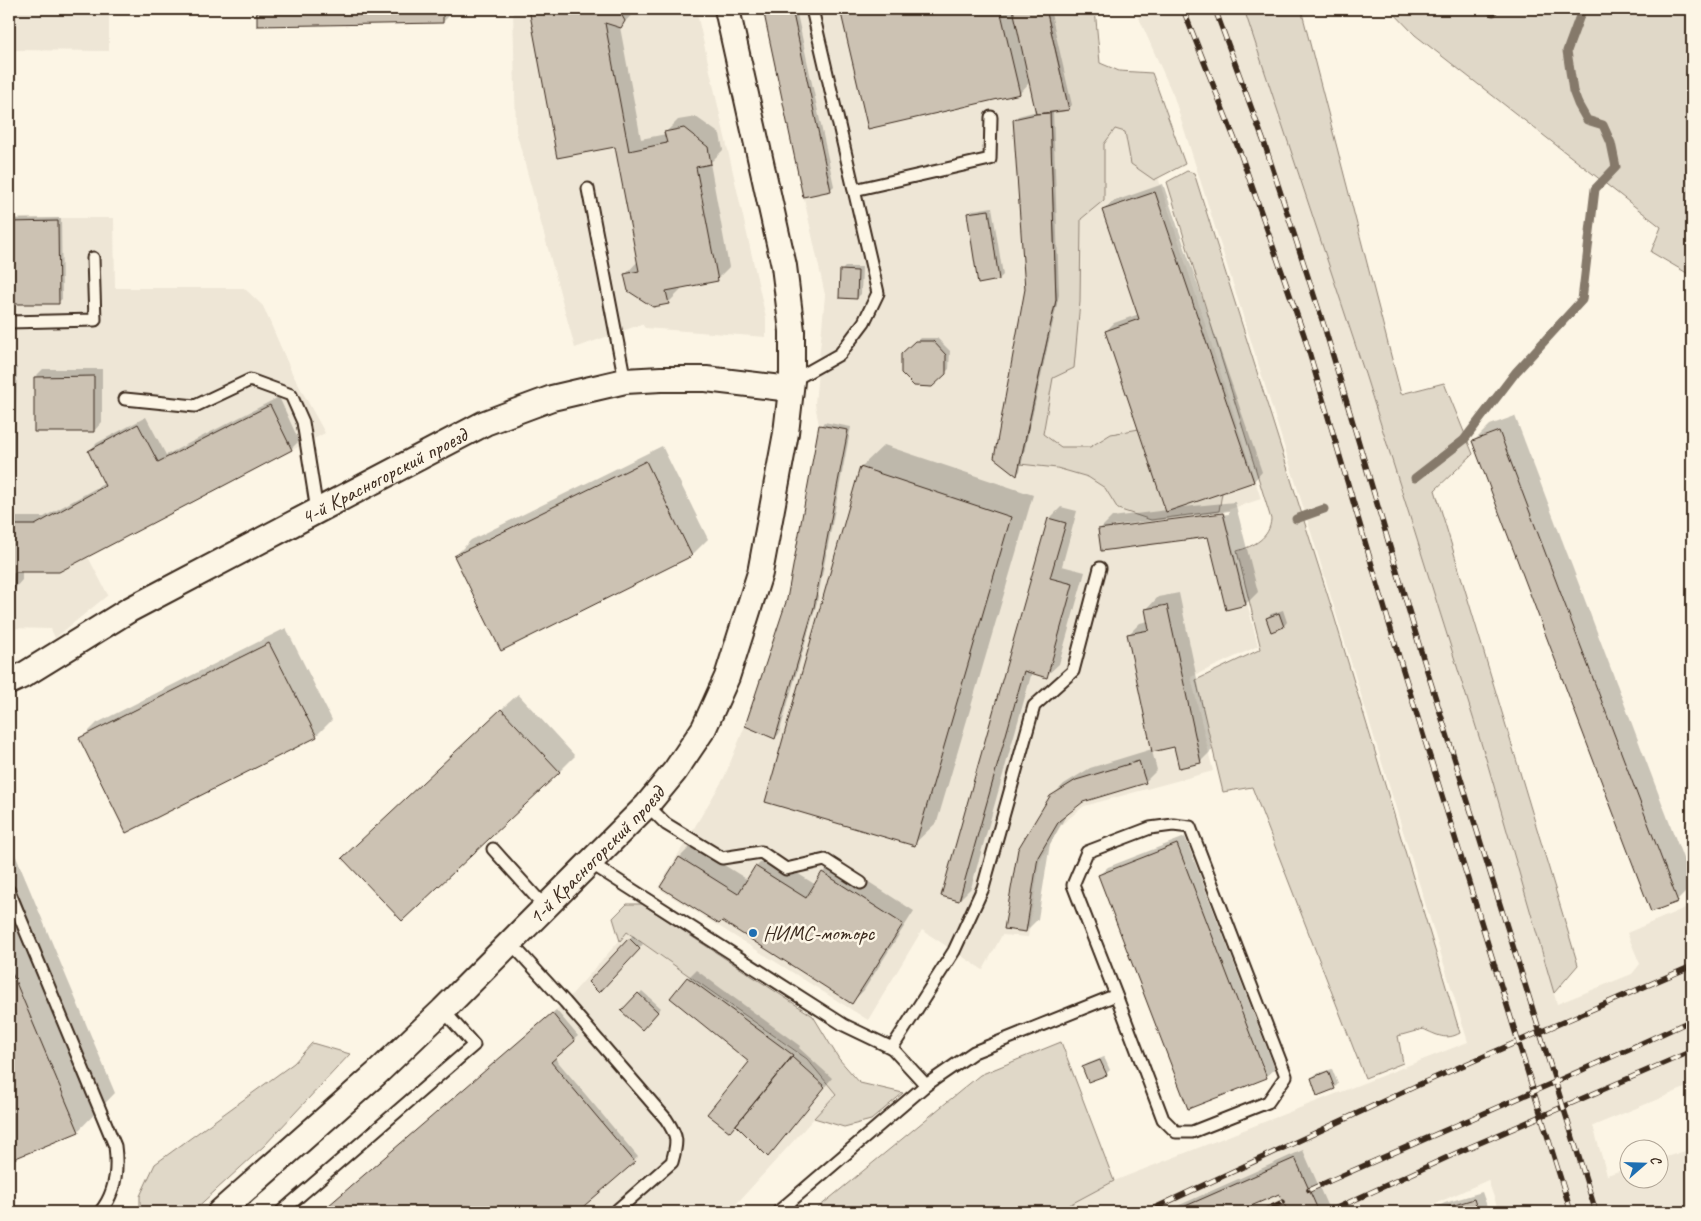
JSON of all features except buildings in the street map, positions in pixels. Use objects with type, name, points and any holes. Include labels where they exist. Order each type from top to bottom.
[{"type":"street","name":"1-й Красногорский проезд","points":[[220,1212],[376,1074],[443,1010],[647,804],[675,771],[704,728],[727,677],[760,573],[786,433],[791,385],[792,331],[784,266],[727,9]]},
{"type":"street","name":"4-й Красногорский проезд","points":[[9,682],[22,676],[129,610],[317,511],[485,424],[552,398],[625,381],[661,379],[706,379],[791,385]]},
{"type":"lane","points":[[791,385],[840,354],[864,322],[878,293],[812,9]]},
{"type":"lane","points":[[854,190],[990,159],[991,117]]},
{"type":"lane","points":[[588,189],[625,381]]},
{"type":"lane","points":[[9,322],[94,320],[93,258]]},
{"type":"lane","points":[[125,399],[195,406],[250,380],[291,395],[302,422],[317,511]]},
{"type":"lane","points":[[892,1048],[954,951],[983,888],[1034,706],[1073,671],[1100,568]]},
{"type":"lane","points":[[647,804],[666,824],[722,858],[760,852],[786,869],[825,860],[861,883]]},
{"type":"lane","points":[[1173,825],[1190,827],[1286,1076],[1268,1102],[1192,1132],[1176,1132],[1163,1119],[1116,995],[1073,886],[1087,852],[1150,828],[1173,825]]},
{"type":"lane","points":[[493,849],[544,906]]},
{"type":"lane","points":[[589,862],[844,1025],[892,1048],[926,1085]]},
{"type":"lane","points":[[9,892],[115,1146],[117,1160],[113,1188],[100,1212]]},
{"type":"lane","points":[[510,942],[571,1009],[666,1119],[676,1134],[676,1150],[672,1162],[615,1212]]},
{"type":"lane","points":[[778,1212],[926,1085],[974,1052],[1116,995]]},
{"type":"lane","points":[[281,1212],[474,1045],[443,1010]]},
{"type":"shaded area","points":[[9,9],[109,9],[109,51],[9,50]]},
{"type":"shaded area","points":[[513,9],[696,9],[766,318],[766,337],[645,328],[642,324],[575,348],[516,131]]},
{"type":"shaded area","points":[[763,9],[1046,9],[1069,110],[1133,99],[1261,499],[1224,511],[1258,646],[1191,677],[1213,771],[1084,806],[1062,824],[1040,861],[1028,937],[1002,935],[983,970],[922,930],[868,1020],[658,888],[724,778],[745,726],[787,599],[819,425],[815,404],[825,295]]},
{"type":"shaded area","points":[[1046,9],[1095,9],[1100,63],[1119,71],[1152,73],[1185,164],[1154,180],[1131,164],[1125,132],[1115,129],[1104,144],[1104,200],[1081,219],[1080,302],[1074,368],[1053,378],[1043,434],[1061,447],[1090,447],[1111,434],[1139,429],[1222,493],[1219,511],[1151,520],[1118,509],[1105,488],[1088,477],[1057,468],[1020,464],[1056,300],[1050,113],[1069,110]]},
{"type":"shaded area","points":[[1135,9],[1244,9],[1365,374],[1487,762],[1557,1004],[1632,974],[1640,964],[1627,933],[1692,905],[1692,1085],[1593,1126],[1607,1175],[1618,1171],[1618,1188],[1668,1188],[1668,1156],[1692,1149],[1692,1212],[1499,1212],[1488,1180],[1417,1212],[1056,1212],[1114,1181],[1468,1042],[1298,490],[1174,97]]},
{"type":"shaded area","points":[[1244,9],[1301,9],[1401,394],[1444,383],[1473,454],[1435,490],[1578,965],[1554,993],[1487,762],[1365,374]]},
{"type":"shaded area","points":[[1390,9],[1692,9],[1692,276],[1651,252],[1661,227],[1415,35]]},
{"type":"shaded area","points":[[1187,171],[1194,173],[1331,606],[1460,1033],[1446,1037],[1423,1029],[1398,1036],[1403,1063],[1365,1078],[1252,787],[1223,792],[1196,680],[1261,649],[1237,551],[1249,547],[1260,540],[1268,531],[1271,519],[1167,182]]},
{"type":"shaded area","points":[[9,218],[114,218],[115,288],[244,288],[263,306],[292,373],[325,433],[88,557],[108,595],[55,638],[51,629],[9,628]]},
{"type":"shaded area","points":[[627,904],[642,904],[813,1016],[839,1059],[860,1083],[903,1093],[871,1120],[844,1127],[814,1118],[836,1094],[807,1059],[627,932],[620,941],[613,918]]},
{"type":"shaded area","points":[[627,932],[807,1060],[836,1094],[729,1212],[321,1212],[565,1002]]},
{"type":"shaded area","points":[[1061,1042],[1114,1181],[1056,1212],[813,1212],[980,1075]]},
{"type":"shaded area","points":[[312,1043],[350,1054],[264,1146],[192,1212],[140,1212],[140,1196],[155,1164],[294,1063]]},
{"type":"waterway","points":[[1489,9],[1493,12]]},
{"type":"waterway","points":[[1415,478],[1464,440],[1516,372],[1582,300],[1595,189],[1616,167],[1611,143],[1603,125],[1587,120],[1573,91],[1567,51],[1581,13],[1579,9]]},
{"type":"waterway","points":[[1296,519],[1324,509]]},
{"type":"railway","points":[[1183,9],[1241,155],[1304,335],[1399,657],[1571,1212]]},
{"type":"railway","points":[[1215,9],[1265,145],[1325,329],[1420,648],[1596,1212]]},
{"type":"railway","points":[[1146,1212],[1418,1085],[1692,966]]},
{"type":"railway","points":[[1309,1190],[1692,1020]]},
{"type":"railway","points":[[1328,1212],[1461,1151],[1692,1051]]},
{"type":"railway","points":[[1261,1212],[1283,1202]]},
{"type":"place","name":"НИМС-моторс","points":[[753,933]]}]
